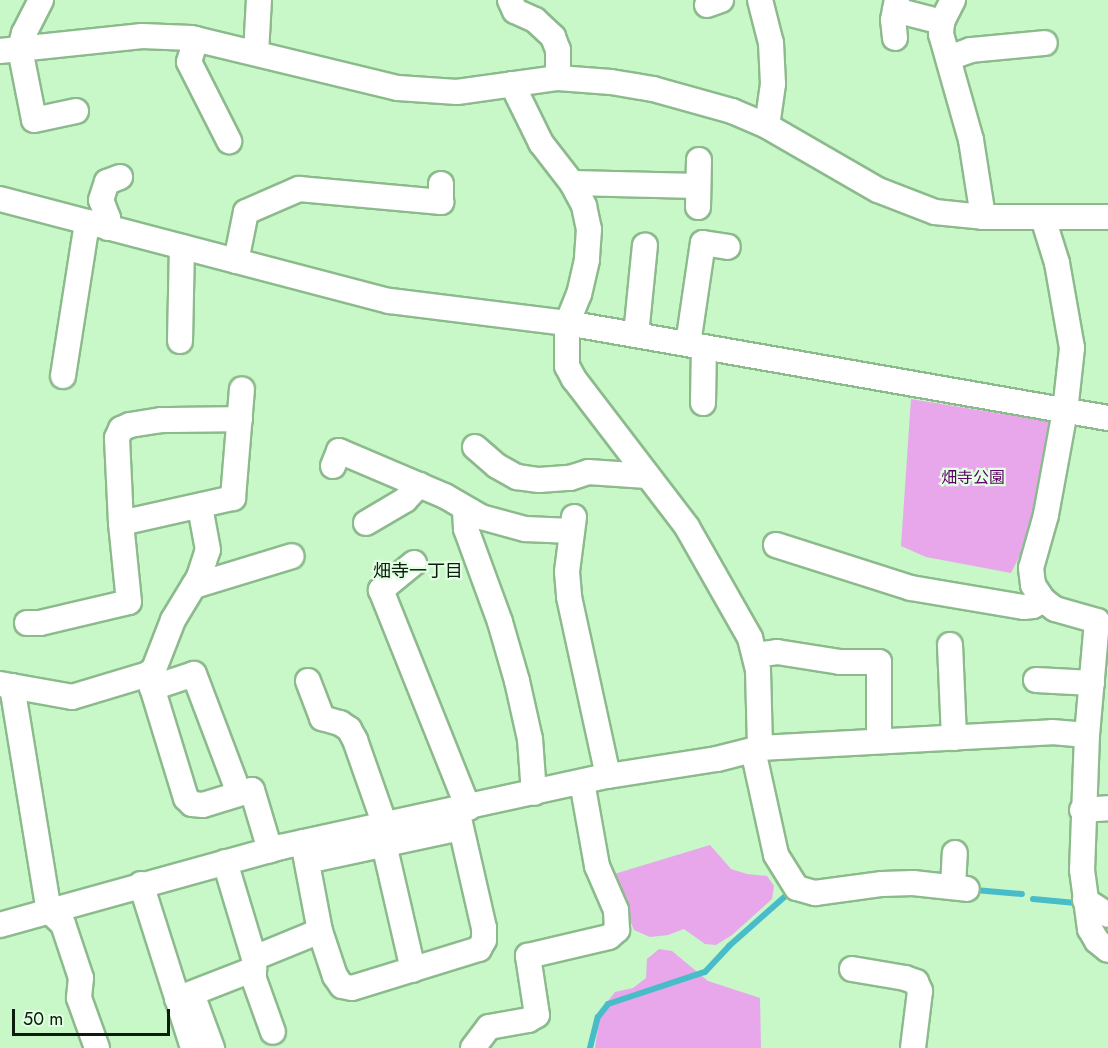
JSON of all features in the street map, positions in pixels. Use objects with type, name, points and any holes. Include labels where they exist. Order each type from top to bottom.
[{"type":"street","points":[[10,50],[24,33],[42,0]]},
{"type":"street","points":[[256,53],[259,0]]},
{"type":"street","points":[[510,0],[515,11],[535,20],[554,38],[558,50],[558,78]]},
{"type":"street","points":[[760,0],[771,43],[773,84],[767,126]]},
{"type":"street","points":[[953,0],[942,22],[941,34],[971,140],[983,217]]},
{"type":"street","points":[[895,38],[896,5],[942,22]]},
{"type":"street","points":[[10,50],[142,36],[196,39],[398,88],[457,92],[558,78],[653,88],[732,111],[767,126],[878,190],[935,212],[983,217],[1108,217]]},
{"type":"street","points":[[196,39],[189,62],[230,141]]},
{"type":"street","points":[[949,58],[971,50],[1045,43]]},
{"type":"street","points":[[10,50],[34,120],[76,111]]},
{"type":"street","points":[[512,84],[541,143],[572,183],[584,206],[589,230],[587,260],[579,294],[567,324],[567,366],[574,379],[687,527],[737,614],[756,655],[757,749],[776,855],[797,888],[815,893],[882,884],[913,883],[960,888],[955,854]]},
{"type":"street","points":[[572,183],[698,197],[699,160]]},
{"type":"street","points":[[63,376],[98,225],[101,200],[107,182],[120,177]]},
{"type":"street","points":[[236,261],[246,213],[298,189],[441,202],[441,184]]},
{"type":"street","points":[[0,200],[390,301],[567,324],[1108,418]]},
{"type":"street","points":[[1043,218],[1057,263],[1072,348],[1065,411],[1046,515],[1031,568],[1034,585],[1042,600],[1055,609],[1097,621],[1102,640],[1092,683],[1087,735],[1082,810],[1082,870],[1090,928],[1097,941],[1108,950]]},
{"type":"street","points":[[703,404],[696,346],[703,243],[728,247]]},
{"type":"street","points":[[636,336],[645,245]]},
{"type":"street","points":[[180,341],[182,247]]},
{"type":"street","points":[[121,523],[233,498],[242,389]]},
{"type":"street","points":[[27,623],[40,623],[129,602],[121,523],[117,438],[121,429],[130,425],[161,420],[240,419]]},
{"type":"street","points":[[475,447],[497,466],[517,477],[539,480],[570,478],[588,472],[647,476]]},
{"type":"street","points":[[333,466],[339,451],[445,496],[465,510],[507,526],[573,524],[567,572],[569,597],[608,776]]},
{"type":"street","points":[[366,523],[405,500],[419,485]]},
{"type":"street","points":[[200,507],[208,550],[194,586],[173,620],[150,681],[186,798],[192,804],[203,805],[252,790],[270,850]]},
{"type":"street","points":[[465,510],[466,529],[500,622],[517,681],[530,739],[534,793]]},
{"type":"street","points":[[776,545],[798,560],[911,588],[1023,607],[1033,606],[1042,600]]},
{"type":"street","points":[[194,586],[292,556]]},
{"type":"street","points":[[305,852],[320,931],[334,976],[342,986],[352,988],[471,953],[479,949],[484,940],[462,815],[381,590],[414,563]]},
{"type":"street","points":[[951,645],[954,738]]},
{"type":"street","points":[[756,655],[777,652],[840,662],[879,662],[879,740]]},
{"type":"street","points":[[97,1048],[80,998],[81,978],[63,924],[49,910],[6,685],[72,697],[194,674],[239,794]]},
{"type":"street","points":[[1036,680],[1092,683]]},
{"type":"street","points":[[308,681],[322,718],[340,723],[349,729],[355,740],[385,835],[413,970]]},
{"type":"street","points":[[0,925],[270,850],[305,852],[385,835],[534,793],[608,776],[717,759],[757,749],[879,740],[1052,732],[1087,735]]},
{"type":"street","points":[[473,1048],[489,1027],[528,1020],[537,1015],[528,956],[609,937],[617,930],[616,910],[597,866],[582,782]]},
{"type":"street","points":[[1082,810],[1108,808]]},
{"type":"street","points":[[225,862],[254,963],[254,979],[273,1032]]},
{"type":"street","points":[[141,884],[184,996],[212,1048]]},
{"type":"street","points":[[1085,900],[1108,915]]},
{"type":"street","points":[[184,996],[320,931]]},
{"type":"street","points":[[852,969],[916,982],[920,991],[913,1048]]},
{"type":"street","points":[[184,996],[193,1048]]},
{"type":"green space","name":"畑寺公園","points":[[911,399],[1051,422],[1038,500],[1024,547],[1011,573],[926,557],[901,546]]},
{"type":"green space","points":[[710,845],[731,869],[747,874],[767,876],[774,886],[772,899],[732,935],[716,945],[705,944],[684,929],[668,935],[650,937],[634,930],[611,875]]},
{"type":"green space","points":[[659,949],[672,951],[708,981],[760,998],[761,1048],[595,1048],[600,1015],[607,1002],[615,992],[633,988],[646,978],[647,959]]},
{"type":"waterway","points":[[975,890],[1022,894]]},
{"type":"waterway","points":[[590,1048],[598,1017],[608,1004],[705,972],[729,946],[791,891]]},
{"type":"waterway","points":[[1033,899],[1076,903]]},
{"type":"district","name":"畑寺一丁目","points":[[418,571]]}]
